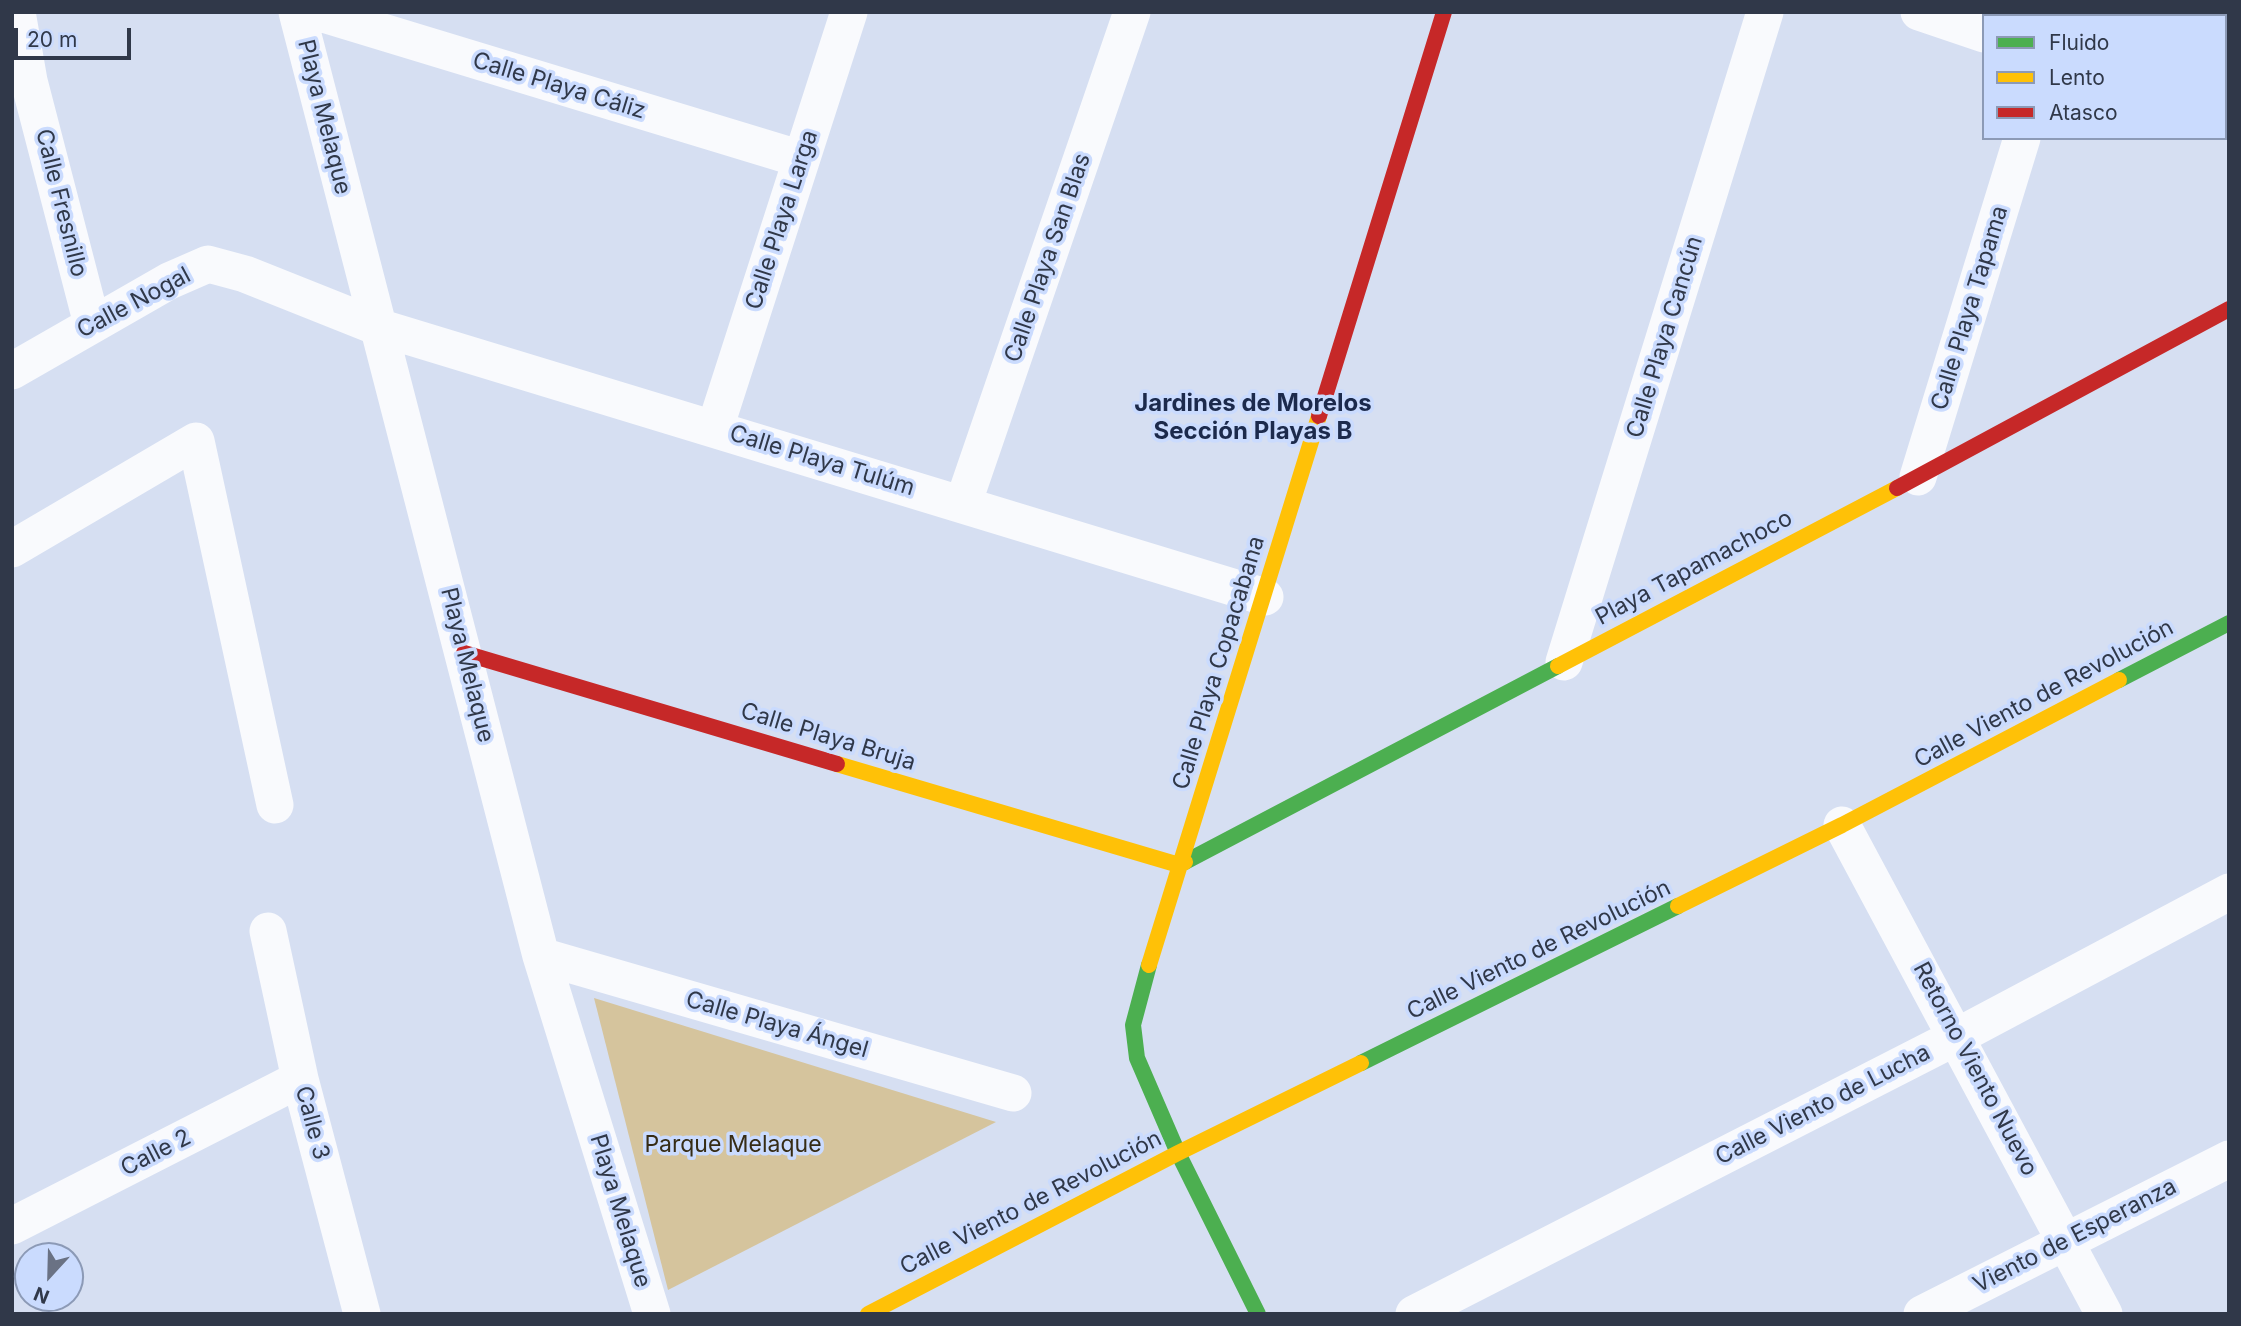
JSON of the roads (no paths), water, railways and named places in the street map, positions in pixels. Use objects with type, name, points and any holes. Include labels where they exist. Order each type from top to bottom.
[{"type":"street","name":"Calle Fresnillo","points":[[17,12],[21,86],[92,324]]},
{"type":"street","name":"Playa Melaque","points":[[298,12],[541,956],[652,1314]]},
{"type":"street","name":"Calle Playa Cáliz","points":[[317,12],[801,159]]},
{"type":"street","name":"Calle Playa Larga","points":[[715,428],[849,12]]},
{"type":"street","name":"Calle Playa San Blas","points":[[963,504],[1132,12]]},
{"type":"street","name":"Calle Playa Copacabana","points":[[1258,1314],[1178,1153],[1137,1058],[1133,1024],[1179,865],[1265,597],[1444,12]]},
{"type":"street","name":"Calle Playa Cancún","points":[[1564,662],[1765,12]]},
{"type":"street","points":[[1919,12],[1982,33]]},
{"type":"street","name":"Calle Playa Tapama","points":[[1918,477],[2021,140]]},
{"type":"street","name":"Calle Nogal","points":[[12,371],[169,281],[208,264],[246,274],[378,327]]},
{"type":"street","name":"Playa Tapamachoco","points":[[1179,865],[1918,477],[2229,309]]},
{"type":"street","name":"Calle Playa Tulúm","points":[[378,327],[1265,597]]},
{"type":"street","points":[[12,549],[196,441],[275,805]]},
{"type":"street","name":"Calle Viento de Revolución","points":[[867,1314],[1178,1153],[1842,825],[2229,623]]},
{"type":"street","name":"Calle Playa Bruja","points":[[464,653],[1179,865]]},
{"type":"street","name":"Retorno Viento Nuevo","points":[[1842,825],[1958,1036],[2104,1314]]},
{"type":"street","name":"Calle Viento de Lucha","points":[[1414,1314],[1958,1036],[2229,892]]},
{"type":"street","name":"Calle 3","points":[[268,931],[300,1079],[362,1314]]},
{"type":"street","name":"Calle Playa Ángel","points":[[541,956],[1013,1093]]},
{"type":"street","name":"Calle 2","points":[[12,1226],[300,1079]]},
{"type":"street","name":"Viento de Esperanza","points":[[1922,1314],[2229,1159]]},
{"type":"district","name":"Jardines de Morelos Sección Playas B","points":[[1253,418]]},
{"type":"park label","name":"Parque Melaque","points":[[733,1145]]}]
